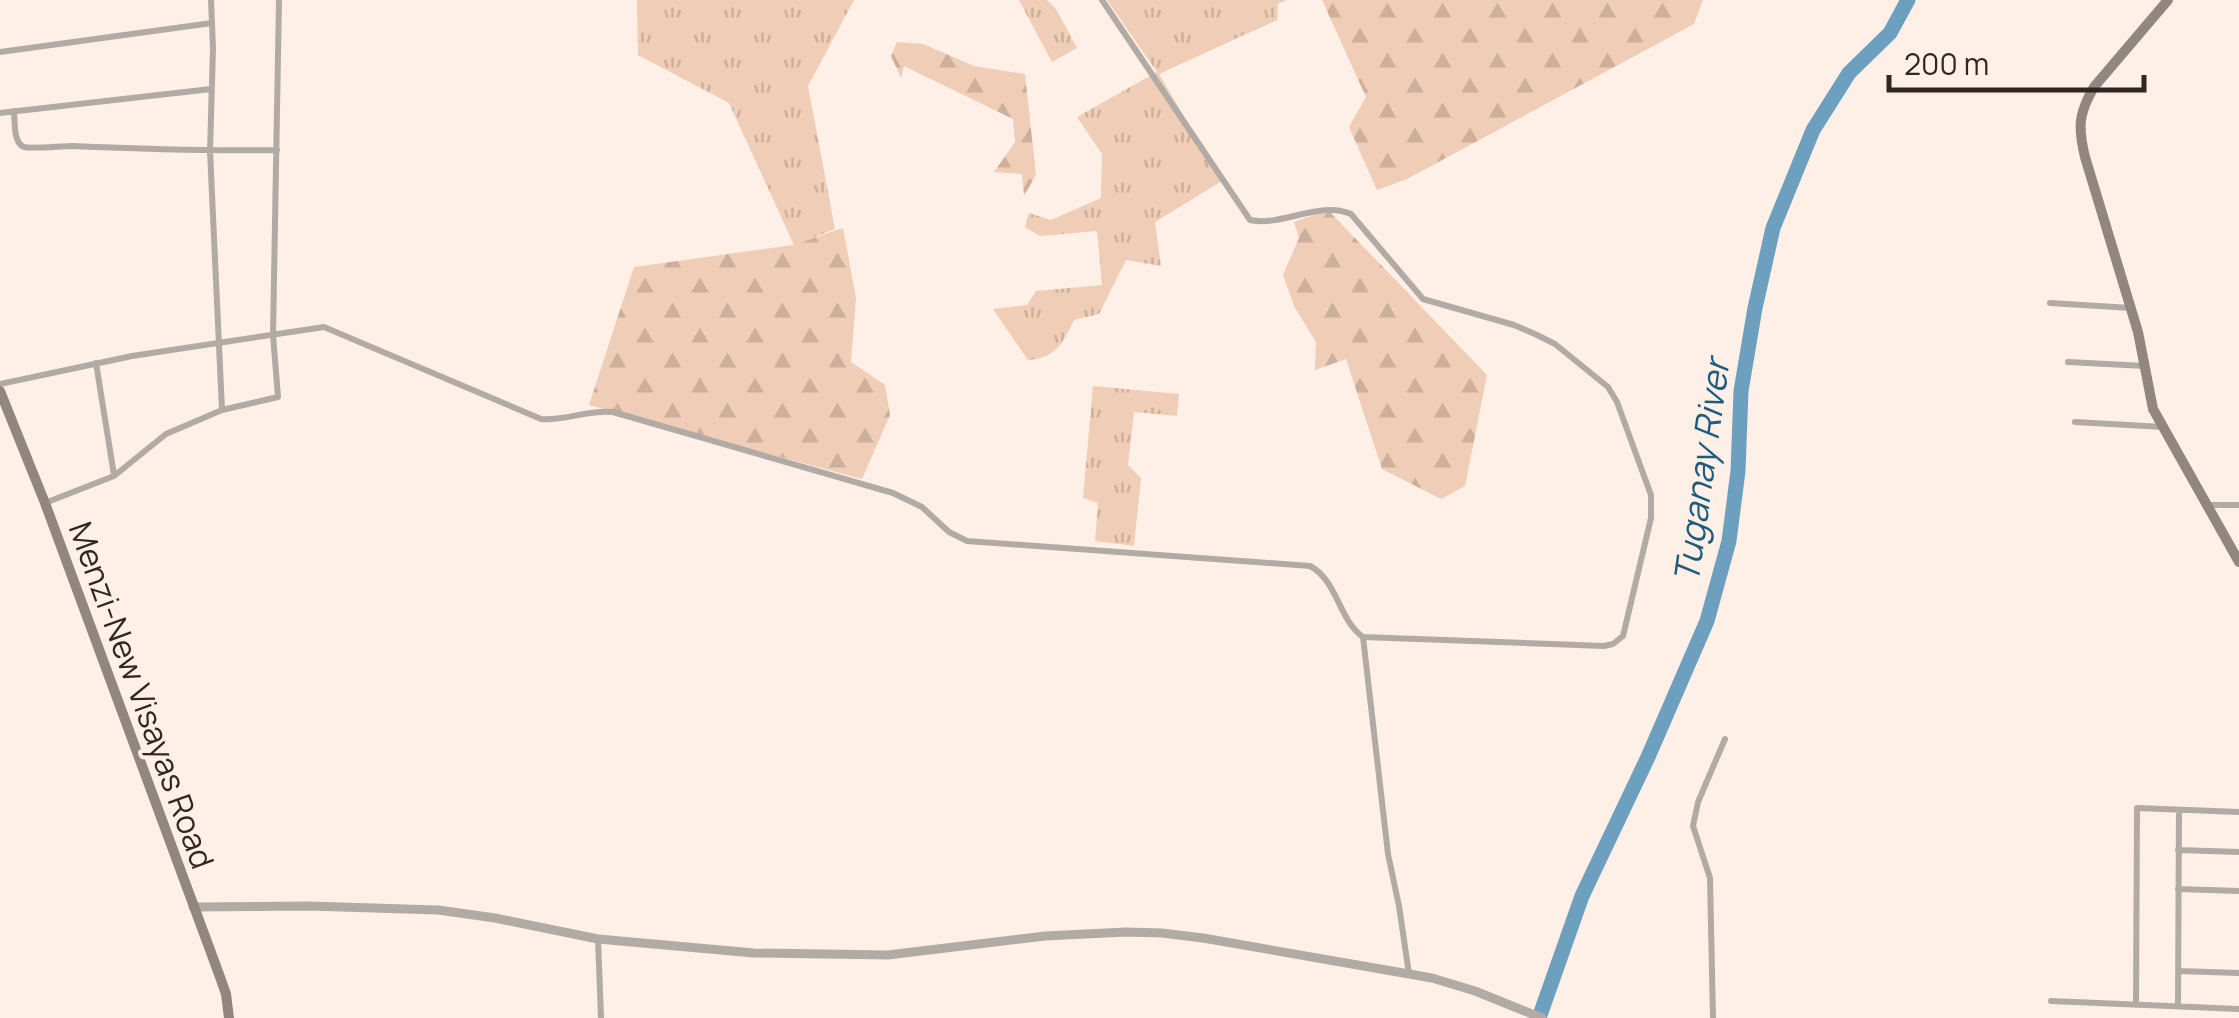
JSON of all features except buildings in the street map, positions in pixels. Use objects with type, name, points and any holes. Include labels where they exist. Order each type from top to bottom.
[{"type":"main road","points":[[2168,0],[2094,88],[2084,103],[2080,129],[2130,308],[2151,402],[2239,562]]},
{"type":"main road","name":"Menzi-New Visayas Road","points":[[0,391],[226,994],[229,1018]]},
{"type":"street","points":[[211,0],[210,150],[222,410]]},
{"type":"street","points":[[45,503],[114,476],[166,434],[222,410],[278,396],[274,335],[279,0]]},
{"type":"street","points":[[0,384],[96,363],[324,327],[541,418],[614,412],[893,492],[967,541],[1310,566],[1328,582],[1352,629],[1363,636],[1604,646],[1623,636],[1652,507],[1648,482],[1608,387],[1555,344],[1514,325],[1424,299],[1351,214],[1334,210],[1268,222],[1250,220],[1102,0]]},
{"type":"street","points":[[0,52],[212,24]]},
{"type":"street","points":[[0,112],[211,90]]},
{"type":"street","points":[[14,111],[18,139],[26,148],[276,150]]},
{"type":"street","points":[[2050,303],[2130,308]]},
{"type":"street","points":[[2068,362],[2145,366]]},
{"type":"street","points":[[96,363],[114,476]]},
{"type":"street","points":[[2075,422],[2163,427]]},
{"type":"street","points":[[2208,505],[2239,506]]},
{"type":"street","points":[[1363,636],[1388,854],[1408,974]]},
{"type":"street","points":[[1712,1018],[1710,878],[1693,826],[1698,802],[1725,739]]},
{"type":"street","points":[[2136,1005],[2137,808],[2239,812]]},
{"type":"street","points":[[2178,810],[2178,1006]]},
{"type":"street","points":[[2178,850],[2239,852]]},
{"type":"street","points":[[2178,889],[2239,892]]},
{"type":"street","points":[[193,907],[438,910],[598,939],[754,954],[888,955],[1045,936],[1162,933],[1408,974],[1476,991],[1542,1018]]},
{"type":"street","points":[[598,939],[601,1018]]},
{"type":"street","points":[[2179,971],[2239,973]]},
{"type":"street","points":[[2051,1001],[2239,1009]]},
{"type":"green space","points":[[637,0],[854,0],[808,86],[835,229],[794,245],[729,103],[638,55]]},
{"type":"green space","points":[[1019,0],[1047,0],[1077,48],[1052,62]]},
{"type":"green space","points":[[1107,0],[1287,0],[1278,4],[1277,20],[1159,74],[1222,181],[1155,222],[1161,266],[1126,260],[1099,314],[1074,320],[1057,348],[1028,360],[993,309],[1027,305],[1036,291],[1102,285],[1097,231],[1040,236],[1025,227],[1029,213],[1051,220],[1101,198],[1102,154],[1077,117],[1157,72]]},
{"type":"green space","points":[[1322,0],[1703,0],[1694,24],[1407,179],[1377,190],[1349,127],[1366,97]]},
{"type":"green space","points":[[897,42],[923,44],[974,66],[1025,74],[1036,175],[1024,196],[1022,174],[994,172],[1015,142],[1013,119],[904,66],[901,78],[891,56]]},
{"type":"green space","points":[[1328,210],[1487,375],[1465,486],[1441,499],[1382,469],[1346,359],[1315,370],[1316,342],[1294,306],[1283,275],[1299,238],[1294,222]]},
{"type":"green space","points":[[843,228],[856,298],[851,362],[885,385],[890,415],[862,479],[589,405],[634,267],[793,245]]},
{"type":"green space","points":[[1093,386],[1179,394],[1177,416],[1134,412],[1128,465],[1141,478],[1134,546],[1095,541],[1098,503],[1083,498]]},
{"type":"waterway","name":"Tuganay River","points":[[1539,1018],[1582,896],[1707,621],[1729,541],[1738,471],[1741,391],[1773,228],[1813,130],[1849,73],[1890,33],[1908,0]]}]
